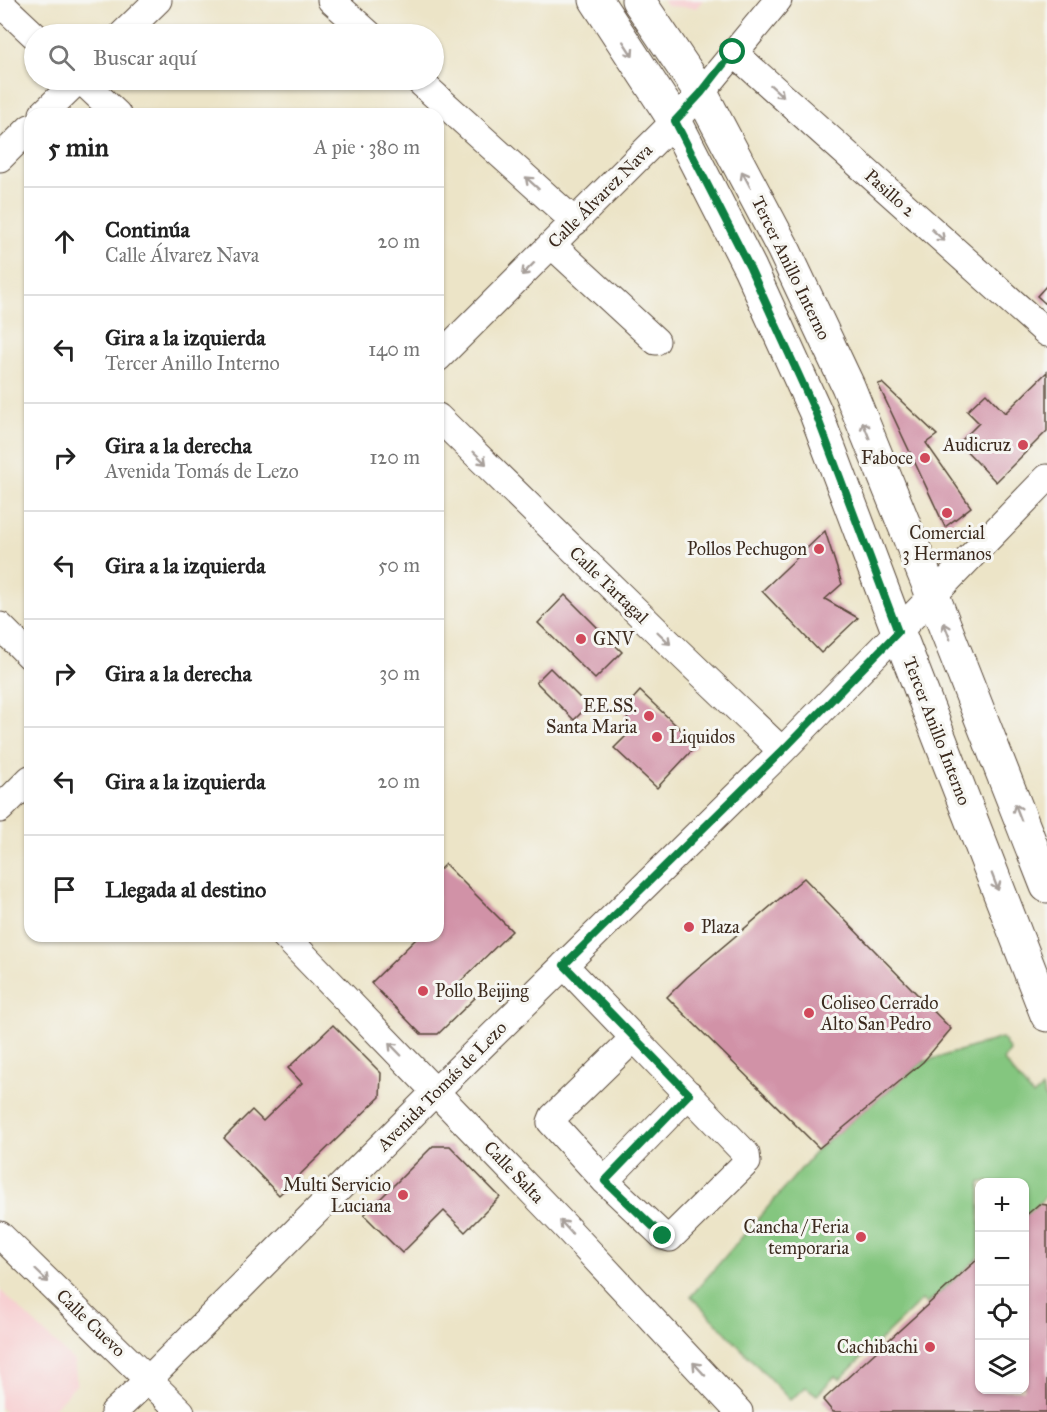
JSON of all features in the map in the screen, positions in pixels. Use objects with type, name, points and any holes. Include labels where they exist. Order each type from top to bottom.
[{"type":"main road","name":"Tercer Anillo Interno","points":[[596,0],[675,121],[750,268],[815,411],[1047,1015]]},
{"type":"main road","name":"Tercer Anillo Interno","points":[[638,0],[701,93],[783,248],[848,386],[1047,886]]},
{"type":"main road","points":[[857,523],[867,526],[885,521],[892,514],[896,505]]},
{"type":"main road","points":[[927,703],[935,688],[942,683],[950,680],[967,682]]},
{"type":"main road","points":[[1017,938],[1047,1001]]},
{"type":"street","points":[[133,24],[158,0]]},
{"type":"street","points":[[331,0],[358,24]]},
{"type":"street","name":"Calle Álvarez Nava","points":[[444,352],[675,121],[778,0]]},
{"type":"street","points":[[0,3],[24,26]]},
{"type":"street","name":"Pasillo 2","points":[[733,52],[1047,333]]},
{"type":"street","points":[[49,108],[68,90]]},
{"type":"street","points":[[90,90],[110,108]]},
{"type":"street","points":[[429,90],[575,222]]},
{"type":"street","points":[[0,158],[24,134]]},
{"type":"street","points":[[552,245],[656,341]]},
{"type":"street","name":"Calle Tartagal","points":[[444,423],[782,751]]},
{"type":"street","name":"Avenida Tomás de Lezo","points":[[114,1412],[782,751],[1047,478]]},
{"type":"street","points":[[0,626],[24,650]]},
{"type":"street","points":[[0,809],[24,785]]},
{"type":"street","name":"Calle Salta","points":[[291,942],[580,1242],[739,1412]]},
{"type":"street","points":[[564,965],[746,1154],[747,1162],[670,1238],[663,1236],[605,1181],[551,1122],[634,1038]]},
{"type":"street","points":[[605,1181],[689,1094]]},
{"type":"street","name":"Calle Cuevo","points":[[0,1235],[181,1412]]},
{"type":"shaded area","points":[[663,0],[703,0],[696,8],[667,6]]},
{"type":"shaded area","points":[[0,1290],[74,1361],[77,1384],[50,1412],[5,1412],[0,1407]]},
{"type":"green space","name":"Cancha / Feria temporaria","points":[[1002,1038],[1010,1051],[1003,1060],[1033,1096],[1042,1088],[1047,1103],[1047,1195],[1029,1213],[1029,1178],[975,1178],[975,1261],[927,1304],[922,1300],[840,1379],[835,1376],[817,1395],[806,1387],[790,1400],[691,1296],[819,1148],[923,1062]]},
{"type":"building","points":[[1047,285],[1047,305],[1037,296]]},
{"type":"building","points":[[1047,372],[1047,431],[996,482],[959,443],[979,423],[967,411],[986,393],[1005,413]]},
{"type":"building","points":[[882,383],[937,435],[926,443],[971,507],[945,527],[878,384]]},
{"type":"building","points":[[825,531],[842,584],[825,599],[858,618],[821,653],[762,591]]},
{"type":"building","name":"GNV","points":[[565,595],[622,652],[595,679],[538,623]]},
{"type":"building","points":[[550,668],[588,706],[574,720],[536,682]]},
{"type":"building","name":"Liquidos","points":[[640,691],[697,745],[657,788],[614,748],[632,730],[624,709]]},
{"type":"building","points":[[444,865],[512,931],[460,982],[475,998],[438,1034],[421,1034],[371,983],[413,942],[444,942]]},
{"type":"building","name":"Coliseo Cerrado Alto San Pedro","points":[[804,878],[951,1029],[923,1062],[819,1148],[667,997],[687,977]]},
{"type":"building","points":[[333,1025],[381,1073],[380,1097],[279,1195],[224,1138],[252,1110],[263,1121],[302,1083],[288,1068]]},
{"type":"building","points":[[433,1146],[450,1146],[500,1197],[465,1232],[444,1211],[402,1253],[364,1215]]},
{"type":"building","name":"Cachibachi","points":[[1039,1204],[1047,1205],[1047,1412],[833,1412],[823,1400],[975,1262],[975,1394],[1029,1394],[1029,1213]]},
{"type":"place","name":"Audicruz","points":[[1023,445]]},
{"type":"place","name":"Faboce","points":[[925,458]]},
{"type":"place","name":"Comercial 3 Hermanos","points":[[947,513]]},
{"type":"place","name":"Pollos Pechugon","points":[[819,549]]},
{"type":"place","name":"GNV","points":[[581,639]]},
{"type":"place","name":"EE.SS. Santa Maria","points":[[649,716]]},
{"type":"place","name":"Liquidos","points":[[657,737]]},
{"type":"place","name":"Plaza","points":[[689,927]]},
{"type":"place","name":"Pollo Beijing","points":[[423,991]]},
{"type":"place","name":"Coliseo Cerrado Alto San Pedro","points":[[809,1013]]},
{"type":"place","name":"Multi Servicio Luciana","points":[[403,1195]]},
{"type":"place","name":"Cancha / Feria temporaria","points":[[861,1237]]},
{"type":"place","name":"Cachibachi","points":[[930,1347]]},
{"type":"route","points":[[663,1236],[605,1181],[689,1094],[564,965],[782,751],[898,632],[815,411],[750,268],[675,121],[701,93],[733,52]]}]
